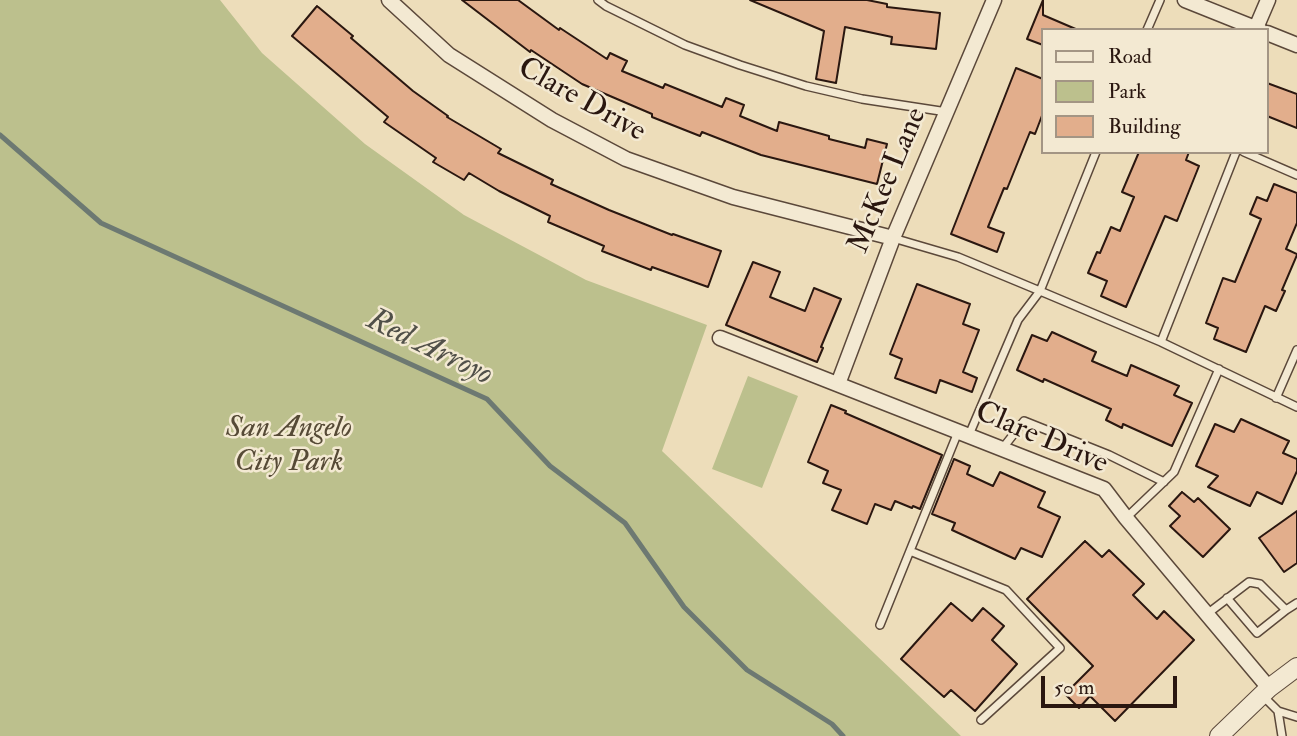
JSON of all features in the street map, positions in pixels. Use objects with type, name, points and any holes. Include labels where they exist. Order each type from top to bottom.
[{"type":"street","name":"Clare Drive","points":[[389,0],[449,55],[552,120],[626,159],[733,197],[893,238]]},
{"type":"street","name":"McKee Lane","points":[[838,384],[893,238],[994,0]]},
{"type":"street","points":[[1185,0],[1256,28]]},
{"type":"street","points":[[1261,28],[1268,0]]},
{"type":"street","points":[[1269,33],[1297,45]]},
{"type":"street","name":"Clare Drive","points":[[720,338],[1104,489],[1265,691]]},
{"type":"street","points":[[1219,736],[1265,691],[1297,667]]},
{"type":"lane","points":[[598,0],[685,45],[740,65],[806,86],[862,99],[947,112]]},
{"type":"lane","points":[[1148,28],[1160,0]]},
{"type":"lane","points":[[880,625],[910,551],[1018,320],[1040,291],[1095,154]]},
{"type":"lane","points":[[1161,342],[1235,154]]},
{"type":"lane","points":[[1248,154],[1297,176]]},
{"type":"lane","points":[[893,238],[958,257],[1040,291],[1161,342],[1297,407]]},
{"type":"lane","points":[[1276,398],[1297,350]]},
{"type":"lane","points":[[1126,519],[1174,472],[1219,369]]},
{"type":"lane","points":[[1002,449],[1024,421],[1109,455],[1164,482]]},
{"type":"lane","points":[[910,551],[1006,590],[1060,648],[981,720]]},
{"type":"lane","points":[[1206,614],[1249,582],[1261,584],[1286,610]]},
{"type":"lane","points":[[1227,598],[1256,633],[1297,603]]},
{"type":"lane","points":[[1265,691],[1278,711],[1282,736]]},
{"type":"lane","points":[[1278,711],[1297,717]]},
{"type":"green space","name":"San Angelo City Park","points":[[0,0],[220,0],[262,53],[365,144],[464,215],[586,280],[707,325],[662,451],[961,736],[0,736]]},
{"type":"green space","points":[[748,376],[798,396],[762,488],[712,469]]},
{"type":"building","points":[[462,0],[518,0],[559,30],[560,28],[607,59],[610,53],[627,61],[622,71],[663,88],[665,84],[722,107],[726,98],[744,105],[740,116],[777,131],[779,122],[865,148],[867,139],[887,144],[877,184],[761,155],[702,132],[700,136],[652,117],[652,114],[582,84],[531,50],[530,52]]},
{"type":"building","points":[[750,0],[867,0],[887,4],[887,7],[940,13],[936,49],[891,44],[892,37],[845,27],[836,83],[816,79],[824,31]]},
{"type":"building","points":[[1043,0],[1043,15],[1073,28],[1042,28],[1042,45],[1027,39]]},
{"type":"building","points":[[317,6],[413,91],[447,117],[501,149],[498,153],[553,180],[551,184],[609,210],[721,251],[708,287],[652,267],[651,270],[602,251],[604,246],[548,222],[550,216],[469,173],[464,180],[433,162],[436,158],[384,122],[388,117],[292,36]]},
{"type":"building","points":[[1016,68],[1042,79],[1042,116],[1035,134],[1030,132],[988,227],[1004,233],[997,252],[951,234]]},
{"type":"building","points":[[1269,84],[1297,94],[1297,128],[1269,117]]},
{"type":"building","points":[[1138,154],[1188,154],[1186,160],[1199,166],[1177,221],[1165,216],[1126,307],[1101,296],[1107,281],[1088,273],[1111,227],[1120,231],[1134,197],[1122,192]]},
{"type":"building","points":[[1274,184],[1297,193],[1297,223],[1286,249],[1297,255],[1276,311],[1265,306],[1246,352],[1214,339],[1218,328],[1206,323],[1223,278],[1235,282],[1261,219],[1250,214],[1257,197],[1267,201]]},
{"type":"building","points":[[753,262],[780,272],[770,297],[805,311],[814,288],[841,299],[817,362],[726,325]]},
{"type":"building","points":[[917,284],[970,304],[963,324],[979,330],[963,372],[977,378],[972,392],[940,380],[936,393],[895,378],[902,359],[890,354]]},
{"type":"building","points":[[1052,332],[1096,352],[1092,361],[1127,376],[1131,365],[1179,386],[1174,395],[1192,403],[1172,446],[1123,424],[1122,428],[1106,420],[1111,409],[1017,370],[1032,335],[1047,341]]},
{"type":"building","points":[[831,405],[942,455],[920,509],[895,501],[891,510],[875,504],[867,524],[832,510],[841,490],[823,483],[828,471],[808,462]]},
{"type":"building","points":[[1241,419],[1289,441],[1283,453],[1297,459],[1297,471],[1282,504],[1257,492],[1250,506],[1208,487],[1218,476],[1196,466],[1215,424],[1234,432]]},
{"type":"building","points":[[954,459],[970,466],[967,474],[993,486],[1000,472],[1045,492],[1038,507],[1060,517],[1042,557],[1021,548],[1015,559],[952,530],[955,523],[932,514]]},
{"type":"building","points":[[1182,492],[1194,502],[1198,498],[1230,529],[1203,557],[1170,526],[1180,516],[1169,506]]},
{"type":"building","points":[[1297,511],[1297,563],[1284,572],[1259,538]]},
{"type":"building","points":[[1085,541],[1102,557],[1109,550],[1144,584],[1133,595],[1157,619],[1164,611],[1194,640],[1115,721],[1090,696],[1079,708],[1065,694],[1093,666],[1027,599]]},
{"type":"building","points":[[951,603],[972,621],[983,608],[1004,626],[992,640],[1017,664],[975,711],[951,690],[944,697],[901,659]]},
{"type":"waterway","name":"Red Arroyo","points":[[0,135],[101,223],[487,399],[550,466],[625,523],[684,607],[747,670],[832,724],[843,736]]}]
